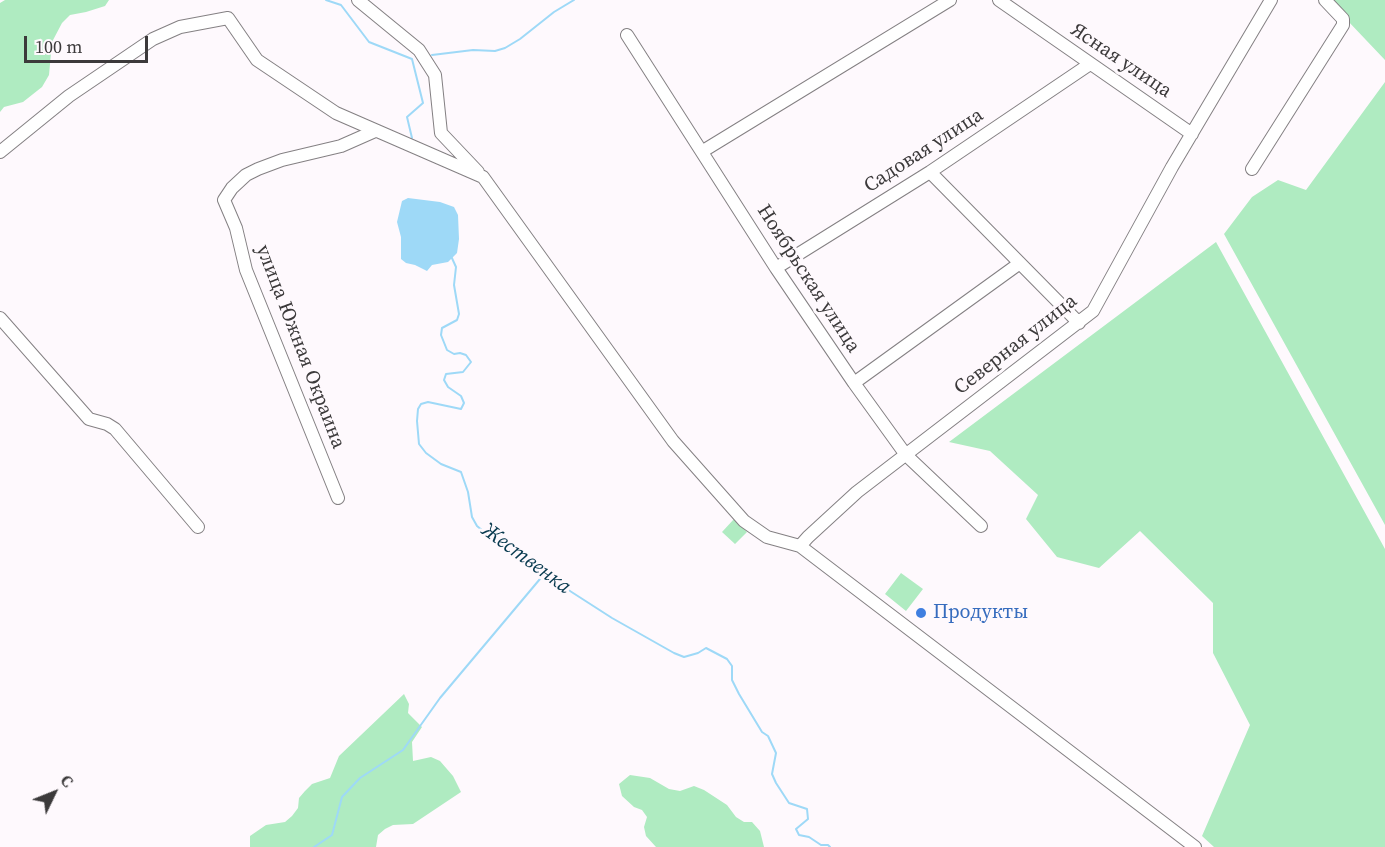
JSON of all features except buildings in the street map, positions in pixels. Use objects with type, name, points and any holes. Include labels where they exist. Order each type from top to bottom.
[{"type":"street","points":[[358,0],[419,50],[435,75],[441,133],[483,177],[673,441],[744,521],[767,537],[800,546],[1195,847]]},
{"type":"street","points":[[703,151],[950,0]]},
{"type":"street","name":"Ясная улица","points":[[999,0],[1192,134]]},
{"type":"street","name":"Северная улица","points":[[800,546],[857,492],[1093,311],[1192,134],[1271,0]]},
{"type":"street","points":[[1252,169],[1343,25],[1343,19],[1325,0]]},
{"type":"street","points":[[0,152],[69,96],[153,39],[180,27],[228,18],[257,60],[336,113],[483,177]]},
{"type":"street","name":"Ноябрьская улица","points":[[627,34],[776,268],[854,383],[906,455],[981,526]]},
{"type":"street","name":"Садовая улица","points":[[776,268],[930,172],[1090,64]]},
{"type":"street","name":"улица Южная Окраина","points":[[338,498],[246,270],[236,228],[224,200],[232,188],[246,175],[258,169],[282,160],[341,146],[375,131]]},
{"type":"street","points":[[930,172],[1078,323]]},
{"type":"street","points":[[854,383],[1020,263]]},
{"type":"street","points":[[0,318],[89,419],[115,429],[198,527]]},
{"type":"green space","points":[[5,0],[109,0],[105,6],[70,15],[62,23],[52,42],[49,75],[42,87],[23,102],[4,107],[0,112],[0,3]]},
{"type":"green space","points":[[1328,0],[1385,0],[1385,60]]},
{"type":"green space","points":[[1385,82],[1385,525],[1224,234],[1252,197],[1278,180],[1306,190]]},
{"type":"green space","points":[[1216,242],[1385,549],[1385,847],[1214,847],[1202,836],[1250,725],[1213,653],[1213,603],[1140,531],[1099,568],[1057,557],[1026,519],[1038,495],[990,451],[949,442]]},
{"type":"green space","points":[[734,519],[747,532],[735,544],[722,532]]},
{"type":"green space","points":[[901,573],[923,589],[906,611],[885,594]]},
{"type":"green space","points":[[404,694],[409,704],[408,713],[422,727],[412,742],[413,761],[431,757],[440,761],[453,776],[461,792],[413,824],[393,825],[385,829],[378,835],[376,847],[250,847],[250,836],[266,825],[285,822],[292,816],[298,808],[299,798],[305,791],[312,784],[330,778],[339,756]]},
{"type":"green space","points":[[630,775],[650,778],[669,789],[680,791],[694,786],[704,790],[727,805],[736,817],[744,822],[752,822],[760,831],[764,847],[656,847],[646,836],[644,827],[647,817],[642,810],[634,807],[622,796],[619,784]]},
{"type":"water","points":[[408,198],[440,202],[454,207],[458,215],[459,239],[457,253],[448,262],[432,265],[427,271],[401,259],[401,237],[397,222],[402,201]]},
{"type":"waterway","name":"Жественка","points":[[326,0],[341,5],[369,42],[412,59],[423,103],[407,117],[412,138]]},
{"type":"waterway","points":[[432,55],[473,50],[495,51],[505,48],[574,0]]},
{"type":"waterway","name":"Жественка","points":[[451,256],[456,267],[454,285],[459,314],[457,320],[442,328],[441,335],[447,350],[454,354],[466,355],[471,362],[463,372],[446,374],[444,380],[448,387],[461,396],[464,403],[461,409],[428,402],[421,404],[417,421],[419,444],[426,453],[441,464],[461,472],[468,492],[472,517],[477,526],[500,545],[538,568],[558,585],[674,653],[684,657],[706,648],[727,659],[732,666],[732,680],[739,694],[762,732],[768,736],[776,753],[772,774],[776,783],[789,803],[807,809],[808,819],[796,829],[799,835],[830,847]]},
{"type":"waterway","points":[[314,847],[332,835],[342,797],[360,778],[403,750],[440,698],[545,573]]},
{"type":"place","name":"Продукты","points":[[921,613]]}]
